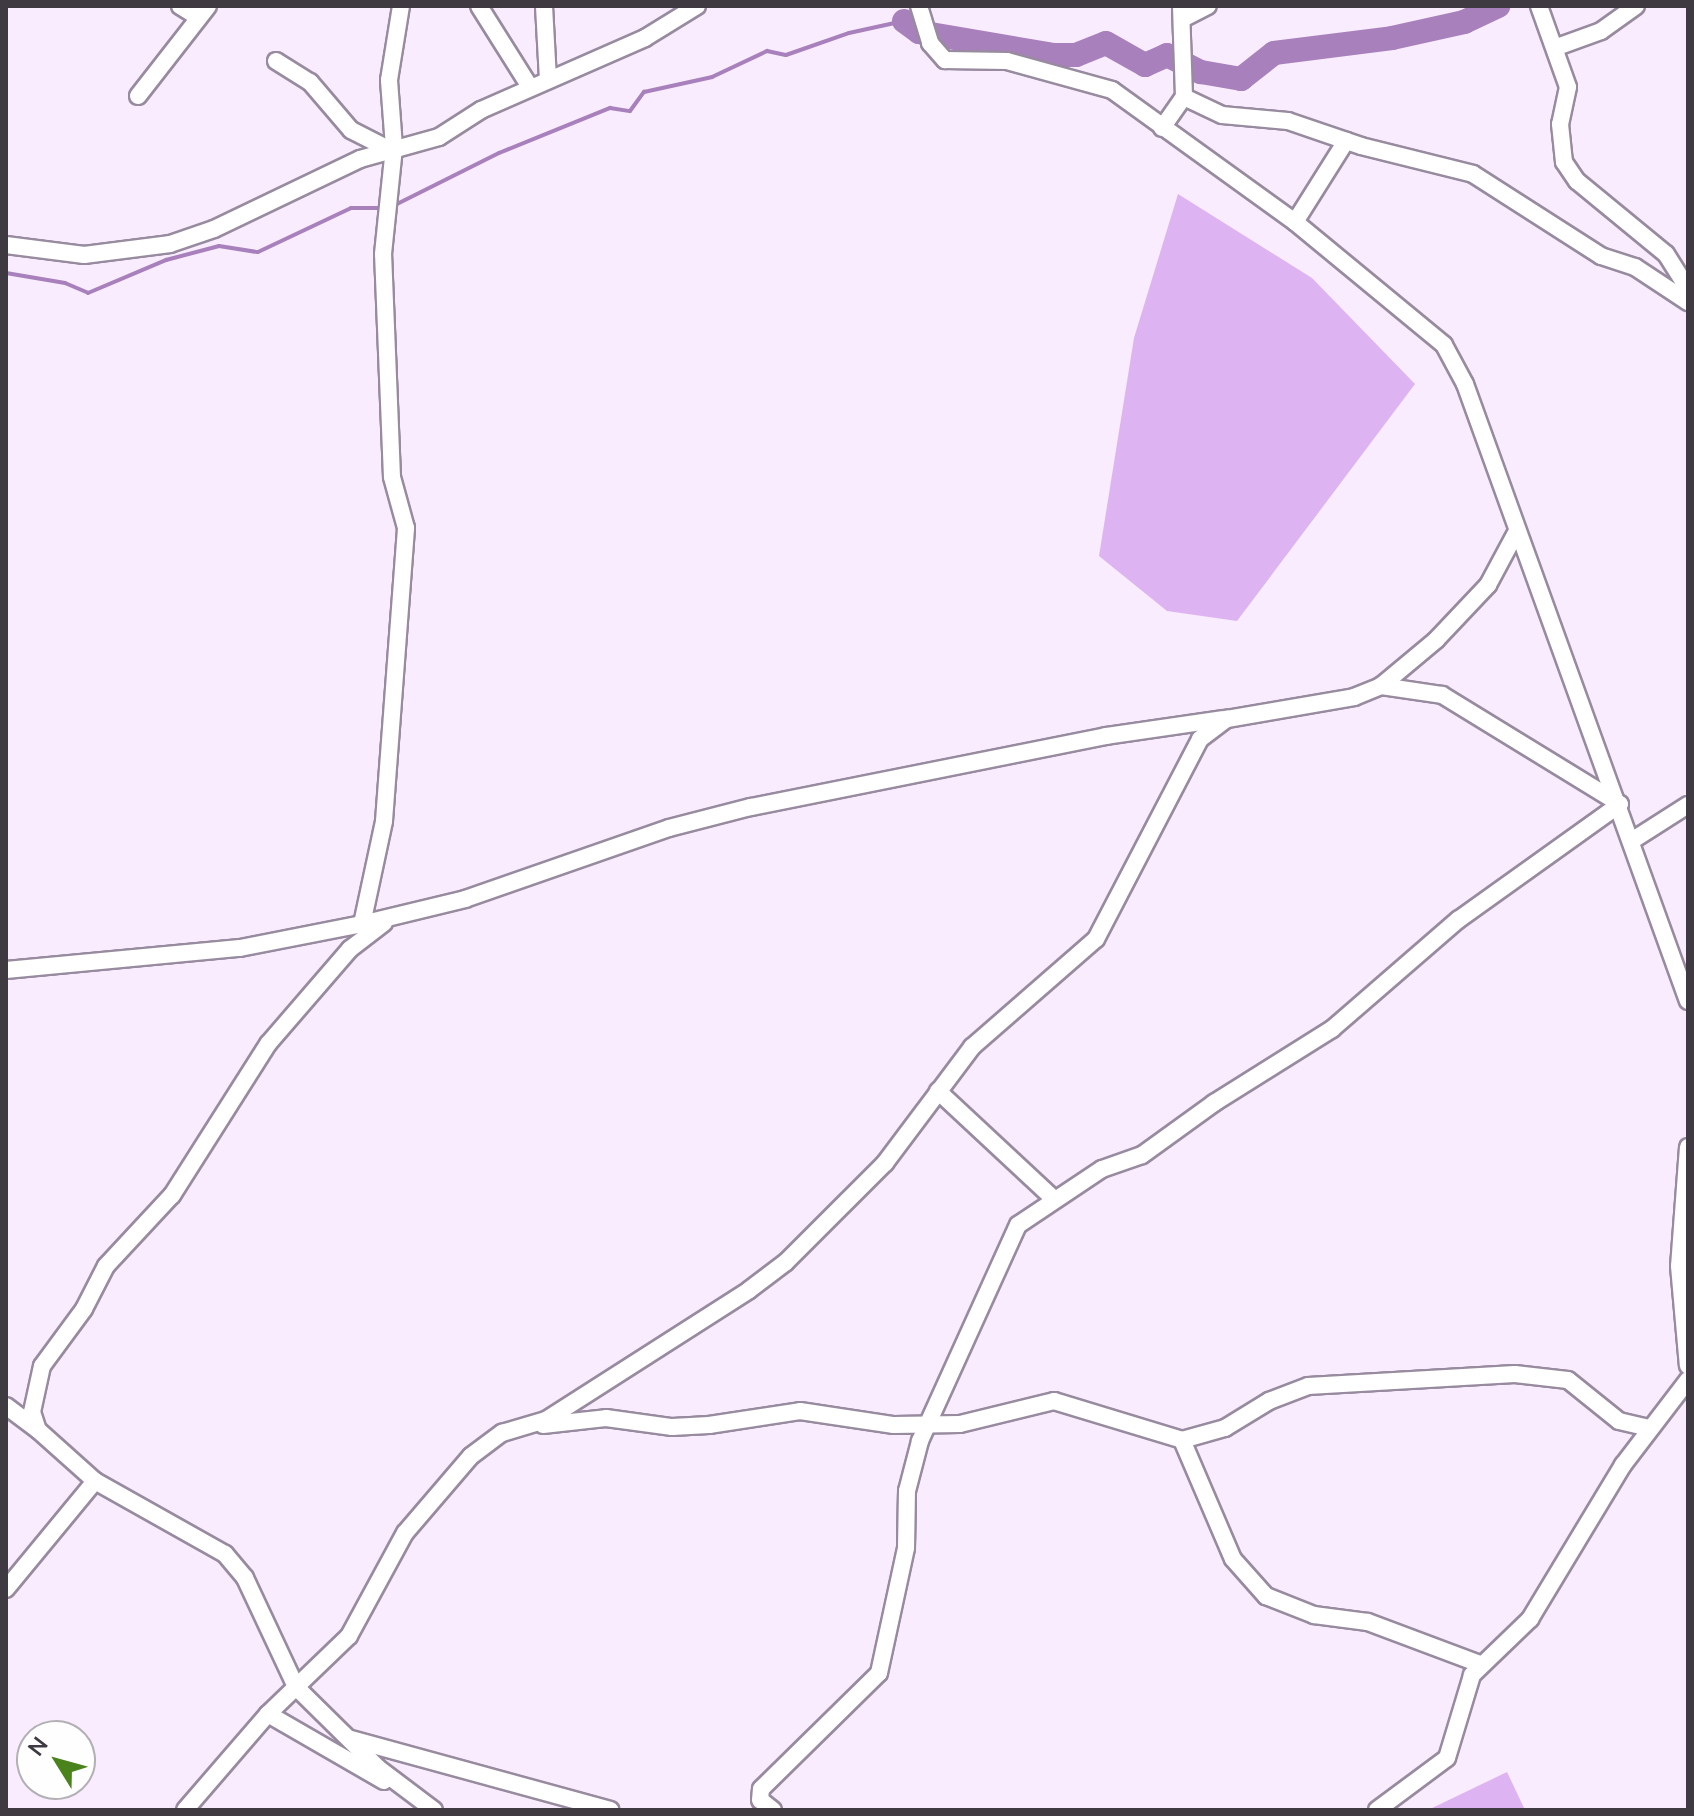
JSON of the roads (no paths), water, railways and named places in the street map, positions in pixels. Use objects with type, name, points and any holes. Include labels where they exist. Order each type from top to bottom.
[{"type":"street","points":[[138,96],[202,11],[180,6]]},
{"type":"street","points":[[362,924],[383,830],[406,528],[392,477],[385,366],[383,254],[390,148],[389,80],[401,6]]},
{"type":"street","points":[[479,6],[530,87]]},
{"type":"street","points":[[544,6],[548,80]]},
{"type":"street","points":[[6,245],[84,255],[170,244],[266,207],[390,148],[439,137],[530,87],[645,38],[697,6]]},
{"type":"street","points":[[919,6],[930,43],[945,60],[1007,61],[1092,81],[1295,222],[1398,303],[1449,352],[1620,804],[1688,1001]]},
{"type":"street","points":[[1162,128],[1184,97],[1186,67],[1182,13],[1208,6]]},
{"type":"street","points":[[1539,6],[1557,47],[1568,87],[1560,124],[1564,162],[1577,181],[1666,254],[1688,289]]},
{"type":"street","points":[[1557,47],[1601,31],[1636,6]]},
{"type":"street","points":[[276,61],[310,82],[351,130],[390,148]]},
{"type":"street","points":[[1184,97],[1222,115],[1288,121],[1346,141],[1473,174],[1601,256],[1635,267],[1688,302]]},
{"type":"street","points":[[1295,222],[1346,141]]},
{"type":"street","points":[[6,970],[240,948],[362,924],[465,899],[669,828],[751,807],[1095,738],[1354,697],[1381,686],[1436,640],[1488,585],[1517,531]]},
{"type":"street","points":[[1381,686],[1442,695],[1620,804]]},
{"type":"street","points":[[534,1426],[786,1262],[885,1163],[972,1047],[1096,939],[1186,758],[1206,734],[1227,719]]},
{"type":"street","points":[[773,1810],[760,1800],[761,1789],[879,1673],[906,1548],[907,1491],[920,1441],[932,1425],[1010,1236],[1054,1199],[1102,1169],[1142,1155],[1214,1103],[1332,1029],[1458,920],[1620,804]]},
{"type":"street","points":[[1633,840],[1687,806]]},
{"type":"street","points":[[38,1430],[32,1412],[35,1379],[84,1309],[106,1266],[172,1195],[268,1044],[360,939],[401,915]]},
{"type":"street","points":[[938,1091],[1054,1199]]},
{"type":"street","points":[[1688,1147],[1679,1266],[1688,1366]]},
{"type":"street","points":[[185,1810],[268,1714],[349,1636],[405,1533],[441,1487],[493,1437],[534,1426],[606,1418],[697,1426],[800,1411],[894,1425],[932,1425],[1065,1401],[1182,1440],[1225,1428],[1269,1401],[1308,1386],[1515,1374],[1568,1380],[1619,1421],[1650,1428]]},
{"type":"street","points":[[1377,1810],[1447,1758],[1480,1664],[1530,1619],[1650,1428],[1688,1380]]},
{"type":"street","points":[[6,1406],[95,1481],[225,1554],[245,1578],[296,1687],[349,1739],[428,1807]]},
{"type":"street","points":[[1182,1440],[1233,1559],[1266,1596],[1314,1615],[1368,1622],[1480,1664]]},
{"type":"street","points":[[6,1589],[95,1481]]},
{"type":"street","points":[[268,1714],[428,1807]]},
{"type":"street","points":[[349,1739],[610,1810]]},
{"type":"waterway","points":[[904,21],[919,32],[1054,55],[1076,55],[1106,43],[1145,65],[1167,55],[1201,72],[1241,79],[1274,53],[1392,38],[1464,22],[1498,6]]},
{"type":"waterway","points":[[393,206],[499,153],[610,108],[630,111],[644,92],[712,77],[767,51],[786,55],[849,33],[904,21]]},
{"type":"waterway","points":[[6,273],[65,283],[88,293],[166,260],[219,246],[258,252],[351,208],[385,208]]}]
